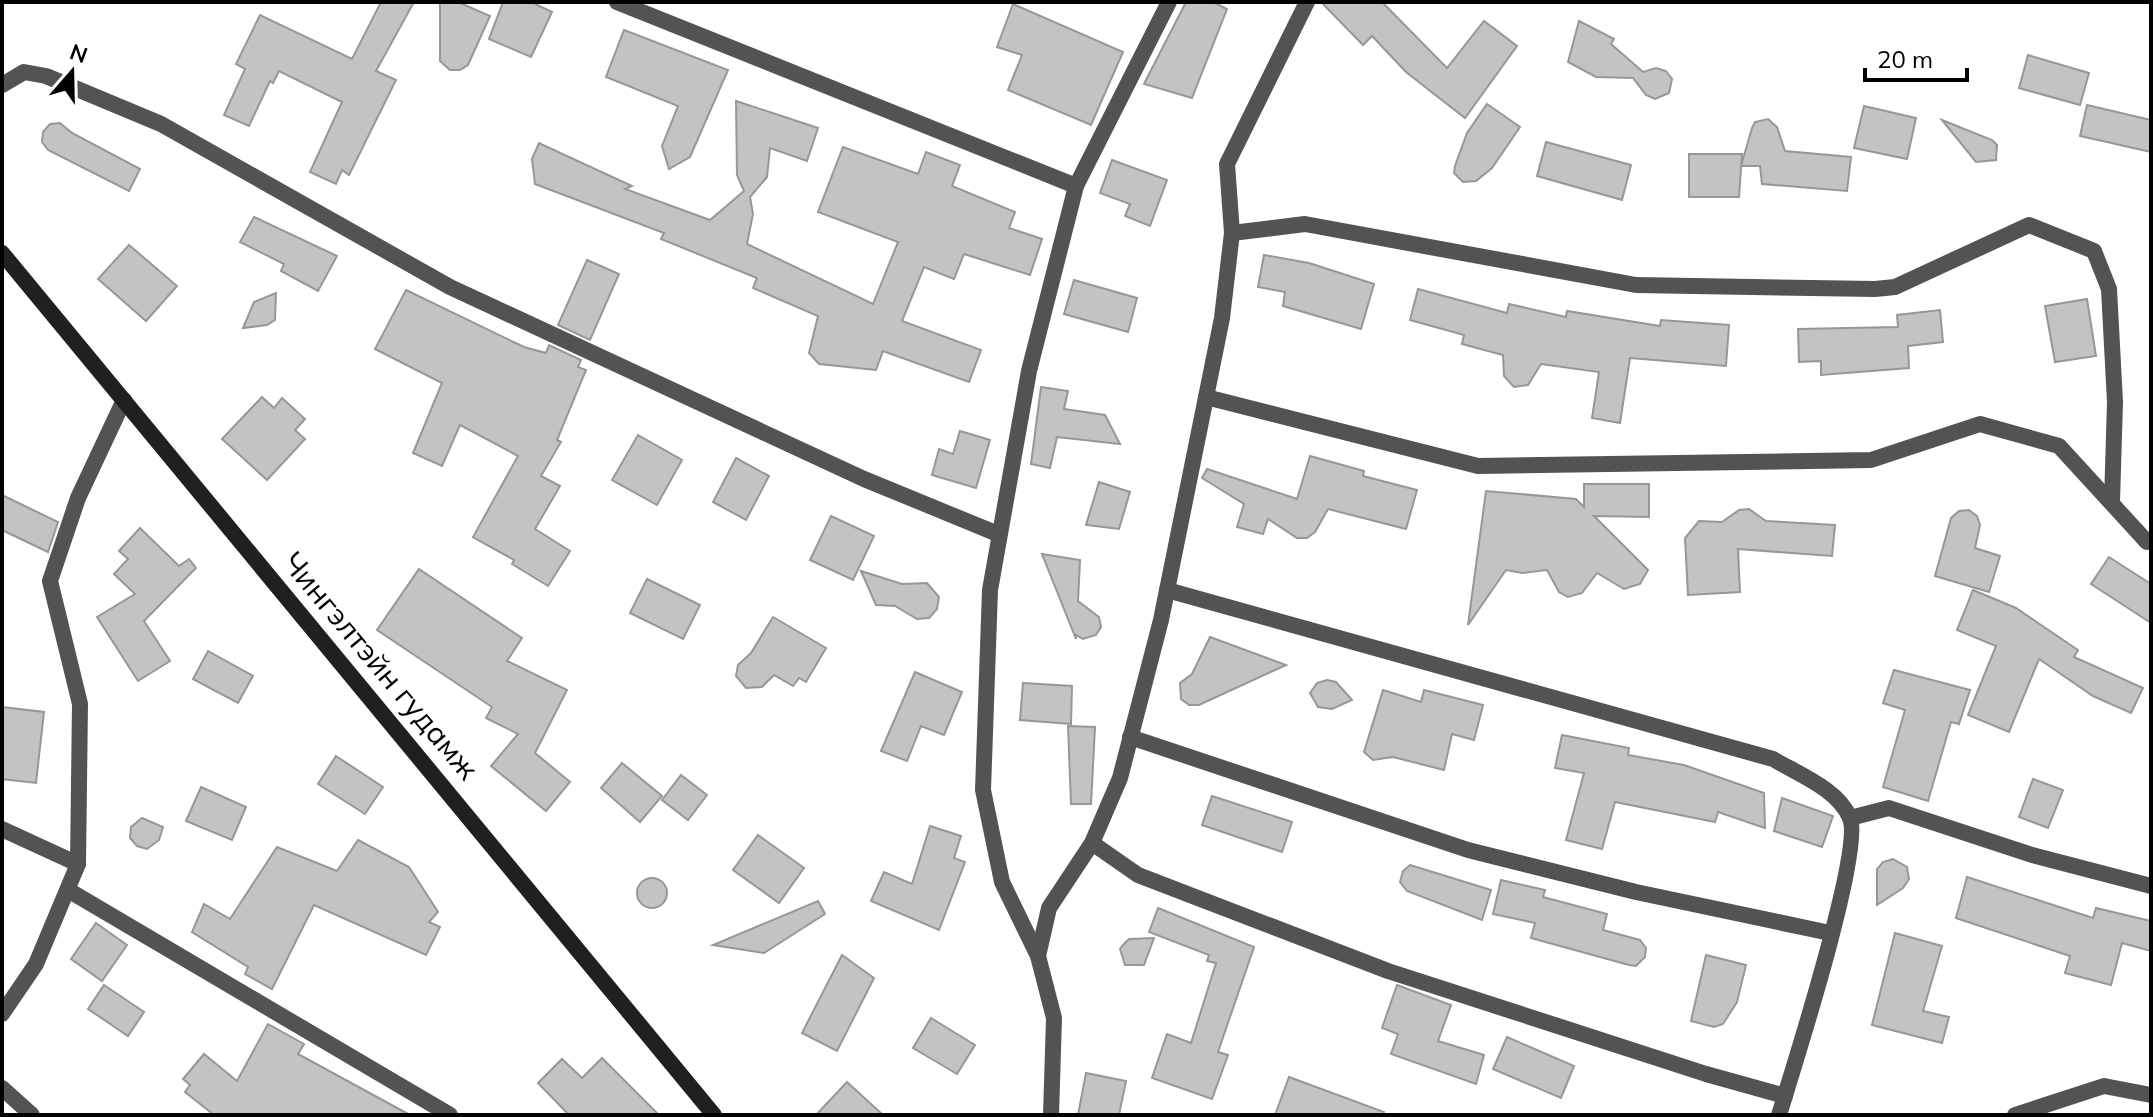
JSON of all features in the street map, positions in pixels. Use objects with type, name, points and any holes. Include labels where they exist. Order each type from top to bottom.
[{"type":"main road","name":"Чингэлтэйн гудамж","points":[[2,253],[714,1115]]},
{"type":"street","points":[[617,2],[1076,186]]},
{"type":"street","points":[[1051,1115],[1054,1018],[1038,956],[1002,882],[983,790],[990,603],[998,534],[1029,371],[1076,186],[1169,2]]},
{"type":"street","points":[[1038,956],[1049,908],[1092,843],[1120,778],[1167,590],[1222,318],[1232,233],[1227,164],[1263,84],[1307,2]]},
{"type":"street","points":[[2,85],[24,72],[46,76],[161,124],[450,287],[864,479],[998,534]]},
{"type":"street","points":[[1232,233],[1305,224],[1636,285],[1875,289],[1895,287],[2029,225],[2094,251],[2109,289],[2115,402],[2112,502]]},
{"type":"street","points":[[1206,397],[1478,466],[1871,460],[1946,438],[1980,424],[2059,446],[2147,542]]},
{"type":"street","points":[[2,1014],[36,964],[78,864],[80,704],[50,581],[78,498],[124,400]]},
{"type":"street","points":[[1167,590],[1773,759],[1824,788],[1850,818],[1853,844],[1779,1115]]},
{"type":"street","points":[[1130,737],[1468,850],[1636,892],[1830,933]]},
{"type":"street","points":[[1850,818],[1889,808],[2032,855],[2151,886]]},
{"type":"street","points":[[2,829],[78,864]]},
{"type":"street","points":[[1092,843],[1138,875],[1388,971],[1706,1074],[1785,1096]]},
{"type":"street","points":[[68,890],[450,1115]]},
{"type":"street","points":[[2015,1115],[2104,1086],[2151,1095]]},
{"type":"street","points":[[2,1088],[32,1115]]},
{"type":"building","points":[[381,2],[414,2],[376,71],[396,80],[349,175],[342,170],[336,184],[310,172],[342,102],[279,71],[273,83],[270,81],[249,126],[224,115],[245,69],[236,64],[260,15],[352,59]]},
{"type":"building","points":[[440,2],[458,2],[490,16],[468,65],[460,70],[450,70],[440,61]]},
{"type":"building","points":[[503,2],[531,2],[552,12],[531,57],[489,39]]},
{"type":"building","points":[[1186,2],[1213,2],[1227,9],[1192,98],[1144,84]]},
{"type":"building","points":[[1321,2],[1382,2],[1447,68],[1484,21],[1517,46],[1465,118],[1406,72],[1372,36],[1363,45]]},
{"type":"building","points":[[1013,4],[1123,52],[1091,125],[1008,90],[1022,55],[997,47]]},
{"type":"building","points":[[1579,21],[1614,39],[1611,44],[1643,72],[1656,68],[1666,71],[1672,79],[1669,93],[1655,99],[1646,95],[1633,78],[1596,77],[1568,62]]},
{"type":"building","points":[[624,30],[728,70],[690,157],[669,169],[662,146],[678,106],[606,77]]},
{"type":"building","points":[[2028,55],[2089,73],[2080,105],[2019,88]]},
{"type":"building","points":[[736,101],[818,128],[807,161],[770,148],[767,177],[750,197],[753,214],[747,244],[873,304],[898,242],[818,212],[843,147],[918,174],[926,152],[960,165],[952,186],[1015,212],[1009,228],[1042,239],[1030,275],[964,254],[954,279],[924,267],[902,321],[981,350],[969,382],[883,351],[876,370],[819,364],[809,353],[818,316],[753,288],[757,278],[661,239],[664,233],[535,184],[532,159],[539,143],[632,186],[625,189],[710,220],[744,191],[737,175]]},
{"type":"building","points":[[1487,104],[1520,127],[1492,168],[1476,181],[1463,182],[1454,173],[1455,166],[1467,133]]},
{"type":"building","points":[[2087,105],[2151,120],[2151,152],[2080,136]]},
{"type":"building","points":[[1864,106],[1916,118],[1907,159],[1854,148]]},
{"type":"building","points":[[1768,119],[1777,127],[1785,151],[1851,157],[1847,191],[1762,184],[1760,166],[1741,166],[1755,122]]},
{"type":"building","points":[[1942,120],[1992,140],[1997,145],[1996,160],[1976,162]]},
{"type":"building","points":[[60,123],[72,133],[140,169],[129,191],[48,150],[42,142],[43,132],[50,124]]},
{"type":"building","points":[[1546,142],[1631,165],[1622,200],[1537,176]]},
{"type":"building","points":[[1689,154],[1742,154],[1739,197],[1689,197]]},
{"type":"building","points":[[1112,160],[1167,180],[1150,226],[1125,216],[1130,204],[1100,193]]},
{"type":"building","points":[[254,217],[337,256],[318,291],[281,271],[284,264],[240,242]]},
{"type":"building","points":[[129,245],[177,286],[146,321],[98,279]]},
{"type":"building","points":[[1264,255],[1309,263],[1374,284],[1361,329],[1283,306],[1285,292],[1258,287]]},
{"type":"building","points":[[587,260],[619,274],[590,340],[558,325]]},
{"type":"building","points":[[1074,280],[1137,298],[1128,332],[1064,314]]},
{"type":"building","points":[[1418,289],[1507,313],[1509,304],[1566,317],[1567,311],[1660,326],[1661,320],[1729,325],[1726,366],[1630,358],[1620,423],[1592,418],[1599,372],[1541,364],[1528,385],[1514,387],[1504,376],[1503,355],[1462,344],[1464,335],[1410,320]]},
{"type":"building","points":[[406,290],[524,347],[546,353],[549,345],[581,360],[578,367],[586,370],[557,440],[561,442],[541,476],[560,486],[535,529],[570,551],[548,586],[512,564],[514,560],[473,537],[518,456],[460,425],[442,466],[413,453],[442,383],[375,349]]},
{"type":"building","points":[[276,293],[275,320],[267,325],[243,328],[254,302]]},
{"type":"building","points":[[2087,299],[2096,356],[2055,362],[2045,306]]},
{"type":"building","points":[[1940,310],[1943,342],[1908,346],[1909,368],[1821,375],[1821,361],[1799,362],[1798,329],[1898,327],[1897,315]]},
{"type":"building","points":[[1041,387],[1068,391],[1064,409],[1105,415],[1120,444],[1057,437],[1050,468],[1031,464]]},
{"type":"building","points":[[262,397],[274,408],[282,398],[305,419],[295,430],[305,439],[267,480],[222,439]]},
{"type":"building","points":[[960,431],[990,440],[976,488],[932,475],[939,449],[953,454]]},
{"type":"building","points":[[638,435],[682,460],[657,505],[612,480]]},
{"type":"building","points":[[1310,456],[1364,471],[1363,476],[1417,490],[1406,529],[1328,509],[1315,532],[1307,538],[1297,538],[1268,519],[1263,534],[1237,527],[1244,504],[1202,478],[1207,469],[1297,499]]},
{"type":"building","points":[[736,458],[769,476],[746,520],[713,502]]},
{"type":"building","points":[[1099,482],[1130,492],[1119,529],[1086,525]]},
{"type":"building","points":[[1584,484],[1649,484],[1649,517],[1594,516],[1648,570],[1640,584],[1624,589],[1597,573],[1582,593],[1568,597],[1559,592],[1547,570],[1522,573],[1506,570],[1468,625],[1486,491],[1576,499],[1584,507]]},
{"type":"building","points":[[2,495],[58,522],[48,552],[2,530]]},
{"type":"building","points":[[1749,509],[1766,521],[1835,525],[1832,556],[1738,549],[1740,592],[1688,595],[1685,538],[1699,521],[1722,522],[1739,510]]},
{"type":"building","points":[[1969,510],[1977,516],[1980,525],[1975,548],[2000,556],[1989,592],[1935,576],[1951,518],[1959,511]]},
{"type":"building","points":[[831,516],[874,536],[853,580],[810,560]]},
{"type":"building","points":[[140,528],[179,566],[189,559],[196,568],[144,621],[170,661],[138,681],[97,617],[135,594],[114,574],[128,559],[119,551]]},
{"type":"building","points":[[1042,554],[1080,560],[1078,601],[1099,617],[1101,627],[1096,635],[1083,639],[1076,635],[1076,639]]},
{"type":"building","points":[[2109,557],[2151,584],[2151,623],[2091,584]]},
{"type":"building","points":[[419,569],[522,638],[507,661],[567,690],[535,753],[570,782],[546,811],[491,766],[518,734],[486,718],[492,707],[377,630]]},
{"type":"building","points":[[861,571],[902,584],[927,583],[939,597],[937,609],[929,618],[917,619],[895,606],[876,605]]},
{"type":"building","points":[[647,579],[700,605],[683,639],[630,613]]},
{"type":"building","points":[[1973,590],[2016,608],[2078,650],[2074,657],[2143,688],[2131,713],[2093,696],[2039,659],[2009,732],[1968,715],[1996,646],[1957,630]]},
{"type":"building","points":[[773,617],[826,648],[806,682],[799,678],[793,686],[774,675],[762,687],[746,688],[736,676],[738,665],[751,653]]},
{"type":"building","points":[[1210,637],[1286,665],[1199,705],[1189,705],[1181,699],[1180,683],[1192,674]]},
{"type":"building","points":[[208,651],[253,676],[238,703],[193,679]]},
{"type":"building","points":[[1894,670],[1970,690],[1959,724],[1951,722],[1928,801],[1883,787],[1905,710],[1883,703]]},
{"type":"building","points":[[915,672],[962,692],[944,735],[921,726],[907,761],[881,751]]},
{"type":"building","points":[[1327,680],[1336,682],[1352,700],[1332,709],[1318,707],[1310,693],[1317,683]]},
{"type":"building","points":[[1023,683],[1072,686],[1071,724],[1020,720]]},
{"type":"building","points":[[1383,690],[1421,702],[1424,690],[1483,705],[1474,740],[1452,734],[1444,770],[1393,757],[1373,760],[1364,752]]},
{"type":"building","points":[[2,707],[44,712],[36,783],[2,779]]},
{"type":"building","points":[[1068,726],[1095,727],[1091,804],[1071,804]]},
{"type":"building","points":[[1562,735],[1629,748],[1628,755],[1684,765],[1764,793],[1765,828],[1718,812],[1715,822],[1615,802],[1602,849],[1566,840],[1584,773],[1555,768]]},
{"type":"building","points":[[336,756],[383,787],[365,814],[318,784]]},
{"type":"building","points":[[622,763],[662,796],[640,822],[601,788]]},
{"type":"building","points":[[681,775],[707,795],[688,820],[662,800]]},
{"type":"building","points":[[2033,779],[2063,790],[2048,828],[2019,817]]},
{"type":"building","points":[[201,787],[246,807],[232,840],[186,821]]},
{"type":"building","points":[[1212,796],[1292,822],[1282,852],[1202,825]]},
{"type":"building","points":[[1782,798],[1833,816],[1822,847],[1774,831]]},
{"type":"building","points":[[142,818],[163,827],[159,840],[147,849],[137,846],[130,838],[131,827]]},
{"type":"building","points":[[930,826],[961,836],[954,858],[965,862],[939,930],[871,901],[884,872],[912,884]]},
{"type":"building","points":[[758,835],[804,868],[779,903],[733,870]]},
{"type":"building","points":[[358,840],[409,867],[438,912],[429,922],[440,927],[426,955],[314,905],[272,989],[245,974],[248,967],[192,932],[204,904],[230,919],[277,847],[337,871]]},
{"type":"building","points":[[1893,859],[1907,867],[1909,879],[1903,888],[1877,905],[1877,869],[1883,862]]},
{"type":"building","points":[[1410,865],[1491,890],[1482,920],[1407,891],[1400,882],[1403,871]]},
{"type":"building","points":[[1967,877],[2093,918],[2096,908],[2151,921],[2151,951],[2122,943],[2111,985],[2065,973],[2070,956],[1956,918]]},
{"type":"building","points":[[652,878],[663,882],[667,893],[663,904],[652,908],[641,904],[637,893],[641,882]]},
{"type":"building","points":[[1501,880],[1545,890],[1543,897],[1607,914],[1603,930],[1640,940],[1646,948],[1645,957],[1636,966],[1629,965],[1531,938],[1535,923],[1493,914]]},
{"type":"building","points":[[818,901],[825,914],[764,953],[713,945]]},
{"type":"building","points":[[1158,908],[1254,947],[1218,1052],[1228,1055],[1212,1099],[1152,1078],[1167,1034],[1191,1043],[1216,963],[1207,961],[1209,955],[1149,932]]},
{"type":"building","points":[[96,923],[127,945],[102,981],[71,959]]},
{"type":"building","points":[[1895,933],[1942,946],[1923,1011],[1949,1017],[1942,1043],[1872,1025]]},
{"type":"building","points":[[1154,938],[1144,965],[1125,965],[1120,949],[1129,939]]},
{"type":"building","points":[[842,955],[874,978],[837,1051],[802,1033]]},
{"type":"building","points":[[1706,955],[1746,965],[1737,1002],[1723,1024],[1714,1027],[1691,1021]]},
{"type":"building","points":[[104,985],[144,1012],[128,1036],[88,1009]]},
{"type":"building","points":[[1397,985],[1451,1005],[1438,1041],[1484,1055],[1476,1084],[1391,1054],[1398,1034],[1382,1028]]},
{"type":"building","points":[[931,1018],[975,1045],[957,1074],[913,1048]]},
{"type":"building","points":[[268,1024],[304,1044],[298,1054],[410,1115],[214,1115],[185,1092],[190,1085],[183,1079],[204,1054],[237,1081]]},
{"type":"building","points":[[1507,1037],[1574,1066],[1561,1098],[1493,1069]]},
{"type":"building","points":[[602,1058],[659,1115],[569,1115],[538,1083],[562,1059],[582,1078]]},
{"type":"building","points":[[1086,1073],[1126,1081],[1119,1115],[1078,1115]]},
{"type":"building","points":[[1289,1077],[1384,1112],[1383,1115],[1275,1115]]},
{"type":"building","points":[[847,1082],[883,1115],[816,1115]]}]
